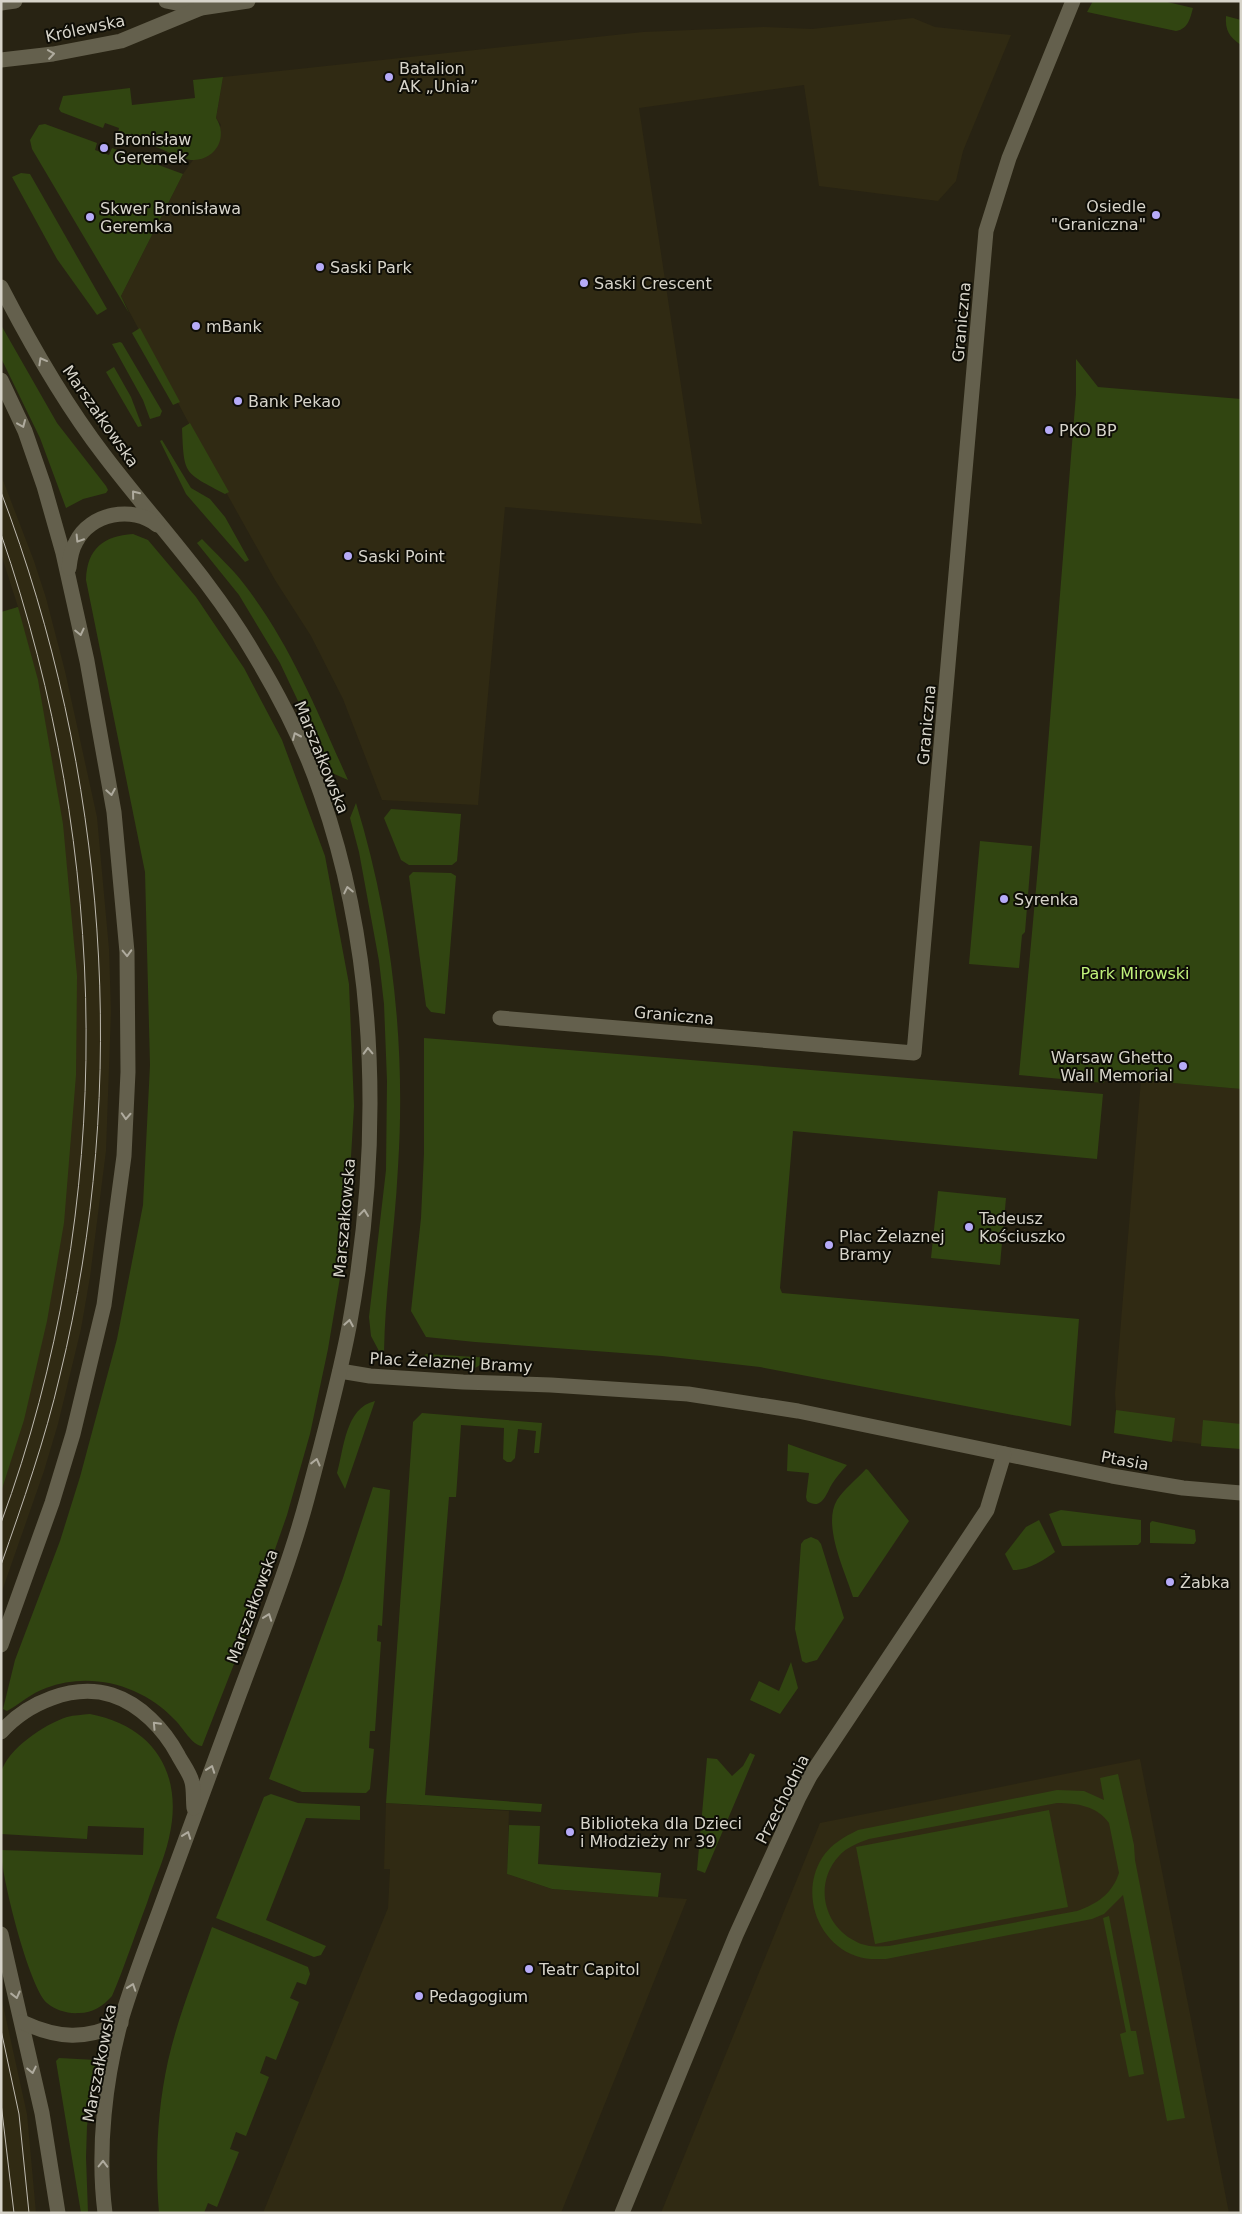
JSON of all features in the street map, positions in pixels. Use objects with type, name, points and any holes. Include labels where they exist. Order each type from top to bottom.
[{"type":"main road","points":[[1,3],[15,1]]},
{"type":"main road","name":"Królewska","points":[[166,1],[201,8]]},
{"type":"main road","name":"Królewska","points":[[1,60],[53,54],[122,40],[201,8],[248,1]]},
{"type":"main road","name":"Graniczna","points":[[500,1018],[914,1053],[986,231],[1010,158],[1073,1]]},
{"type":"main road","name":"Marszałkowska","points":[[1,287],[57,388],[105,457],[229,612],[280,699],[320,792],[344,871],[357,932],[368,1024],[370,1114],[365,1200],[359,1262],[340,1371],[306,1501],[282,1577],[194,1815],[121,2023],[107,2100],[103,2137],[102,2189],[105,2213]]},
{"type":"main road","points":[[1,380],[25,431],[44,486],[63,553],[87,662],[114,812],[127,952],[128,1072],[124,1156],[104,1305],[73,1434],[52,1503],[1,1645]]},
{"type":"main road","points":[[69,585],[70,563],[76,541],[86,529],[101,518],[116,514],[140,516],[154,522],[166,532]]},
{"type":"main road","name":"Plac Żelaznej Bramy","points":[[340,1371],[370,1376],[453,1382],[550,1384],[688,1394],[798,1410],[1004,1454]]},
{"type":"main road","name":"Ptasia","points":[[1004,1454],[1183,1488],[1241,1493]]},
{"type":"main road","name":"Przechodnia","points":[[622,2213],[736,1935],[799,1797],[810,1776],[987,1510],[1004,1454]]},
{"type":"main road","points":[[1,1732],[27,1709],[57,1696],[85,1692],[112,1695],[144,1712],[170,1740],[192,1781],[194,1815]]},
{"type":"main road","points":[[1,1934],[42,2113],[58,2213]]},
{"type":"main road","points":[[22,2022],[43,2032],[86,2036],[102,2032],[121,2023]]},
{"type":"shaded area","points":[[913,18],[935,27],[1011,35],[963,151],[956,181],[938,201],[819,186],[804,85],[639,108],[702,524],[505,507],[478,805],[382,800],[343,699],[311,636],[275,580],[121,296],[183,174],[193,160],[205,157],[221,125],[216,118],[223,77],[643,32],[764,27],[812,29]]},
{"type":"shaded area","points":[[1,475],[46,598],[65,671],[97,817],[109,949],[111,1012],[106,1151],[90,1277],[81,1329],[58,1424],[44,1471],[1,1594],[1,1458],[16,607],[18,607],[1,554]]},
{"type":"shaded area","points":[[1141,1080],[1241,1089],[1241,1449],[1114,1433],[1115,1394]]},
{"type":"shaded area","points":[[1140,1759],[1229,2213],[661,2213],[820,1823]]},
{"type":"shaded area","points":[[386,1803],[509,1811],[507,1874],[552,1889],[687,1899],[561,2213],[263,2213],[388,1908],[390,1869],[384,1869]]},
{"type":"shaded area","points":[[1,1996],[27,2114],[36,2213],[1,2213]]},
{"type":"green space","points":[[1093,1],[1163,1],[1193,8],[1186,26],[1176,31],[1087,12]]},
{"type":"green space","points":[[1226,16],[1241,20],[1241,45],[1229,33],[1226,25]]},
{"type":"green space","points":[[223,77],[216,118],[221,132],[220,139],[214,151],[202,159],[190,160],[180,157],[156,147],[157,142],[142,136],[140,141],[118,133],[119,128],[105,123],[103,128],[61,112],[59,109],[63,96],[130,88],[132,105],[195,98],[193,80]]},
{"type":"green space","points":[[45,124],[97,143],[95,150],[109,155],[112,148],[183,174],[121,296],[129,313],[32,149],[30,140],[39,125]]},
{"type":"green space","points":[[21,173],[30,174],[107,309],[97,315],[57,259],[12,177]]},
{"type":"green space","points":[[1,325],[57,423],[106,486],[108,490],[106,493],[83,499],[66,508],[40,438],[1,358]]},
{"type":"green space","points":[[140,328],[180,402],[173,405],[132,333]]},
{"type":"green space","points":[[120,342],[162,411],[160,416],[150,419],[143,400],[112,344]]},
{"type":"green space","name":"Park Mirowski","points":[[1076,359],[1098,387],[1241,399],[1241,1089],[1105,1077],[1104,1083],[1019,1075],[1040,845],[1076,394]]},
{"type":"green space","points":[[114,367],[131,397],[142,426],[138,427],[106,372]]},
{"type":"green space","points":[[190,423],[229,492],[225,494],[201,481],[189,471],[184,455],[182,428]]},
{"type":"green space","points":[[162,440],[191,488],[210,499],[225,517],[249,560],[245,562],[186,494],[160,441]]},
{"type":"green space","points":[[133,534],[148,540],[196,597],[244,668],[282,740],[325,856],[349,984],[354,1106],[346,1242],[328,1349],[310,1434],[287,1515],[243,1641],[202,1746],[195,1743],[162,1708],[132,1690],[115,1684],[98,1681],[63,1683],[41,1690],[7,1711],[3,1709],[15,1660],[60,1541],[80,1477],[117,1339],[143,1205],[150,1065],[145,872],[86,580],[90,560],[99,546],[114,538]]},
{"type":"green space","points":[[202,539],[239,578],[275,630],[302,679],[348,780],[332,773],[280,663],[239,595],[197,543]]},
{"type":"green space","points":[[18,607],[38,680],[63,824],[77,976],[76,1075],[64,1223],[47,1321],[24,1420],[1,1492],[1,612]]},
{"type":"green space","points":[[356,803],[379,892],[394,983],[398,1029],[400,1121],[397,1190],[386,1306],[384,1353],[380,1353],[371,1336],[369,1317],[386,1170],[387,1081],[384,1004],[379,961],[359,852],[350,818]]},
{"type":"green space","points":[[391,809],[461,814],[457,861],[452,865],[409,865],[401,860],[384,818]]},
{"type":"green space","points":[[980,841],[1032,846],[1025,932],[1022,935],[1019,968],[969,964]]},
{"type":"green space","points":[[413,872],[451,873],[456,876],[445,1014],[431,1012],[426,1006],[409,876]]},
{"type":"green space","points":[[424,1038],[1103,1094],[1097,1159],[793,1131],[780,1288],[782,1293],[1079,1319],[1071,1426],[760,1367],[662,1356],[426,1337],[411,1311],[421,1218],[424,1153]]},
{"type":"green space","points":[[938,1191],[1006,1198],[1000,1265],[931,1258]]},
{"type":"green space","points":[[426,1354],[492,1358],[475,1368],[422,1363],[423,1357]]},
{"type":"green space","points":[[375,1401],[345,1489],[337,1473],[347,1431],[357,1412],[365,1405]]},
{"type":"green space","points":[[1116,1410],[1175,1418],[1172,1442],[1114,1433]]},
{"type":"green space","points":[[422,1413],[542,1423],[539,1453],[534,1453],[536,1431],[518,1429],[515,1458],[511,1462],[503,1459],[504,1428],[461,1425],[456,1497],[449,1497],[425,1795],[542,1804],[541,1812],[386,1803],[413,1422]]},
{"type":"green space","points":[[1203,1420],[1241,1424],[1241,1449],[1201,1446]]},
{"type":"green space","points":[[788,1444],[847,1465],[835,1479],[820,1503],[812,1504],[807,1501],[809,1473],[787,1471]]},
{"type":"green space","points":[[866,1469],[909,1521],[858,1597],[853,1597],[833,1535],[833,1510],[840,1496]]},
{"type":"green space","points":[[373,1487],[390,1490],[382,1626],[378,1625],[377,1641],[381,1642],[375,1731],[370,1731],[369,1748],[374,1749],[370,1789],[366,1793],[302,1792],[269,1779],[343,1578]]},
{"type":"green space","points":[[1061,1510],[1141,1520],[1141,1542],[1138,1545],[1062,1546],[1049,1514]]},
{"type":"green space","points":[[1039,1520],[1055,1552],[1029,1567],[1013,1570],[1005,1554],[1026,1527]]},
{"type":"green space","points":[[1152,1521],[1195,1530],[1196,1541],[1194,1544],[1150,1543],[1150,1523]]},
{"type":"green space","points":[[811,1537],[818,1540],[821,1544],[844,1618],[817,1660],[806,1663],[802,1661],[795,1629],[801,1544],[804,1540]]},
{"type":"green space","points":[[791,1662],[798,1688],[780,1714],[750,1700],[759,1681],[779,1691]]},
{"type":"green space","points":[[90,1714],[112,1720],[131,1729],[147,1742],[159,1756],[167,1774],[172,1793],[173,1815],[164,1854],[112,1996],[101,2006],[93,2010],[75,2013],[58,2010],[47,2003],[32,1976],[11,1906],[1,1850],[143,1855],[144,1828],[88,1826],[87,1839],[1,1834],[1,1773],[11,1755],[38,1731],[67,1717]]},
{"type":"green space","points":[[750,1753],[755,1755],[705,1873],[697,1870],[707,1758],[717,1759],[732,1776],[743,1766]]},
{"type":"green space","points":[[1118,1774],[1134,1845],[1135,1860],[1185,2118],[1167,2121],[1123,1895],[1104,1914],[1092,1919],[886,1959],[864,1958],[842,1949],[831,1940],[822,1928],[816,1915],[813,1901],[813,1886],[822,1858],[843,1838],[858,1830],[1057,1790],[1084,1791],[1104,1800],[1100,1778]],"holes":[[[1064,1803],[1093,1809],[1109,1823],[1119,1873],[1108,1892],[1091,1905],[1077,1911],[889,1946],[867,1945],[855,1941],[835,1925],[829,1914],[826,1903],[826,1878],[839,1856],[857,1844],[869,1839]]]},
{"type":"green space","points":[[271,1794],[298,1803],[360,1806],[360,1820],[306,1818],[266,1920],[326,1946],[321,1955],[314,1957],[216,1918],[264,1797]]},
{"type":"green space","points":[[1049,1810],[1068,1907],[875,1944],[856,1847]]},
{"type":"green space","points":[[509,1825],[540,1826],[538,1864],[661,1873],[658,1897],[552,1889],[507,1874]]},
{"type":"green space","points":[[1109,1916],[1131,2031],[1136,2031],[1144,2074],[1129,2077],[1120,2034],[1126,2032],[1103,1918]]},
{"type":"green space","points":[[212,1927],[308,1967],[310,1974],[306,1985],[297,1982],[290,1998],[299,2002],[276,2060],[266,2056],[260,2073],[269,2077],[246,2136],[236,2132],[230,2149],[239,2152],[217,2207],[208,2203],[204,2213],[159,2213],[158,2137],[164,2080],[177,2027]]},
{"type":"green space","points":[[59,2058],[96,2060],[87,2126],[88,2213],[81,2213],[56,2061]]},
{"type":"tram line","points":[[1,492],[37,598],[65,707],[85,817],[97,929],[100,1041],[96,1154],[82,1265],[60,1375],[48,1423],[1,1565]]},
{"type":"tram line","points":[[1,534],[37,655],[64,778],[80,903],[86,1029],[81,1154],[66,1279],[39,1402],[1,1523]]},
{"type":"tram line","points":[[1,2030],[19,2114],[29,2213]]},
{"type":"tram line","points":[[1,2103],[14,2213]]},
{"type":"place","name":"Batalion AK „Unia”","points":[[389,77]]},
{"type":"place","name":"Bronisław Geremek","points":[[104,148]]},
{"type":"place","name":"Osiedle \"Graniczna\"","points":[[1156,215]]},
{"type":"place","name":"Skwer Bronisława Geremka","points":[[90,217]]},
{"type":"place","name":"Saski Park","points":[[320,267]]},
{"type":"place","name":"Saski Crescent","points":[[584,283]]},
{"type":"place","name":"mBank","points":[[196,326]]},
{"type":"place","name":"Bank Pekao","points":[[238,401]]},
{"type":"place","name":"PKO BP","points":[[1049,430]]},
{"type":"place","name":"Saski Point","points":[[348,556]]},
{"type":"place","name":"Syrenka","points":[[1004,899]]},
{"type":"place","name":"Warsaw Ghetto Wall Memorial","points":[[1183,1066]]},
{"type":"place","name":"Tadeusz Kościuszko","points":[[969,1227]]},
{"type":"place","name":"Plac Żelaznej Bramy","points":[[829,1245]]},
{"type":"place","name":"Żabka","points":[[1170,1582]]},
{"type":"place","name":"Biblioteka dla Dzieci i Młodzieży nr 39","points":[[570,1832]]},
{"type":"place","name":"Teatr Capitol","points":[[529,1969]]},
{"type":"place","name":"Pedagogium","points":[[419,1996]]}]
